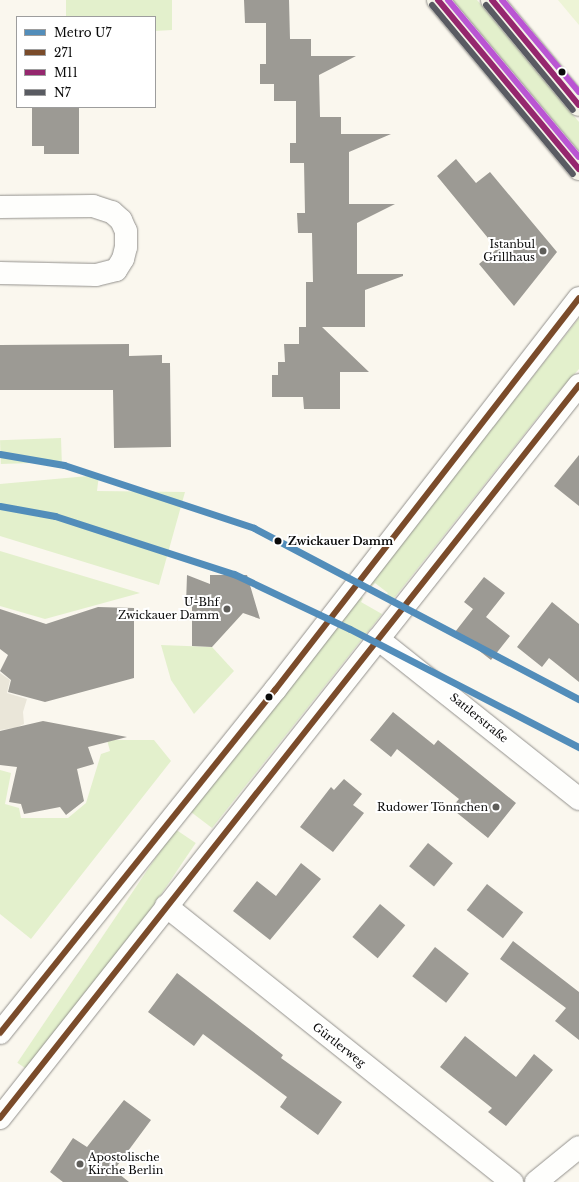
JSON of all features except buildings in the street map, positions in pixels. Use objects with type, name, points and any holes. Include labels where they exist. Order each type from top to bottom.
[{"type":"main road","points":[[438,0],[579,169]]},
{"type":"main road","points":[[492,0],[579,105]]},
{"type":"street","points":[[0,207],[93,206],[112,212],[121,220],[126,231],[126,247],[123,260],[116,270],[105,273],[0,273]]},
{"type":"street","points":[[0,1033],[276,690],[579,298]]},
{"type":"street","points":[[0,1118],[579,385]]},
{"type":"street","name":"Sattlerstraße","points":[[378,639],[579,799]]},
{"type":"street","name":"Gürtlerweg","points":[[166,906],[512,1182]]},
{"type":"street","points":[[536,1182],[579,1147]]},
{"type":"green space","points":[[66,0],[172,0],[172,30],[156,31],[156,16],[66,16]]},
{"type":"green space","points":[[452,0],[477,0],[579,122],[579,151]]},
{"type":"green space","points":[[558,0],[579,0],[579,25]]},
{"type":"green space","points":[[579,318],[579,369],[553,398],[391,602],[385,597],[388,593],[375,583],[372,586],[369,584]]},
{"type":"green space","points":[[61,438],[62,462],[1,464],[0,440]]},
{"type":"green space","points":[[99,475],[97,491],[185,492],[159,585],[0,536],[0,484]]},
{"type":"green space","points":[[0,551],[140,593],[45,619],[0,606]]},
{"type":"green space","points":[[360,596],[363,598],[361,602],[382,614],[212,828],[191,812]]},
{"type":"green space","points":[[161,645],[212,647],[234,671],[194,714],[171,680]]},
{"type":"green space","points":[[107,740],[154,740],[171,761],[31,939],[0,914],[0,770],[11,773],[5,804],[19,808],[21,818],[68,818],[86,803],[101,754],[110,751]]},
{"type":"green space","points":[[175,829],[196,843],[38,1077],[17,1063]]},
{"type":"shaded area","points":[[0,673],[10,680],[7,693],[27,699],[23,712],[24,724],[15,728],[0,730]]},
{"type":"metro line","name":"U7","points":[[0,454],[64,465],[254,528],[579,699]]},
{"type":"metro line","name":"U7","points":[[0,506],[55,516],[234,574],[350,629],[579,747]]},
{"type":"transit line","name":"M11","points":[[438,0],[579,169]]},
{"type":"transit line","points":[[448,0],[579,157]]},
{"type":"transit line","name":"M11","points":[[492,0],[579,105]]},
{"type":"transit line","points":[[502,0],[579,92]]},
{"type":"transit line","name":"N7","points":[[432,5],[573,174]]},
{"type":"transit line","name":"N7","points":[[486,5],[573,110]]},
{"type":"transit line","name":"271","points":[[0,1033],[275,690],[579,298]]},
{"type":"transit line","name":"271","points":[[0,1118],[579,385]]},
{"type":"place","name":"Istanbul Grillhaus","points":[[543,251]]},
{"type":"place","name":"Zwickauer Damm","points":[[278,541]]},
{"type":"place","name":"U-Bhf Zwickauer Damm","points":[[227,609]]},
{"type":"place","name":"Rudower Tönnchen","points":[[496,807]]},
{"type":"place","name":"Apostolische Kirche Berlin","points":[[80,1164]]}]
